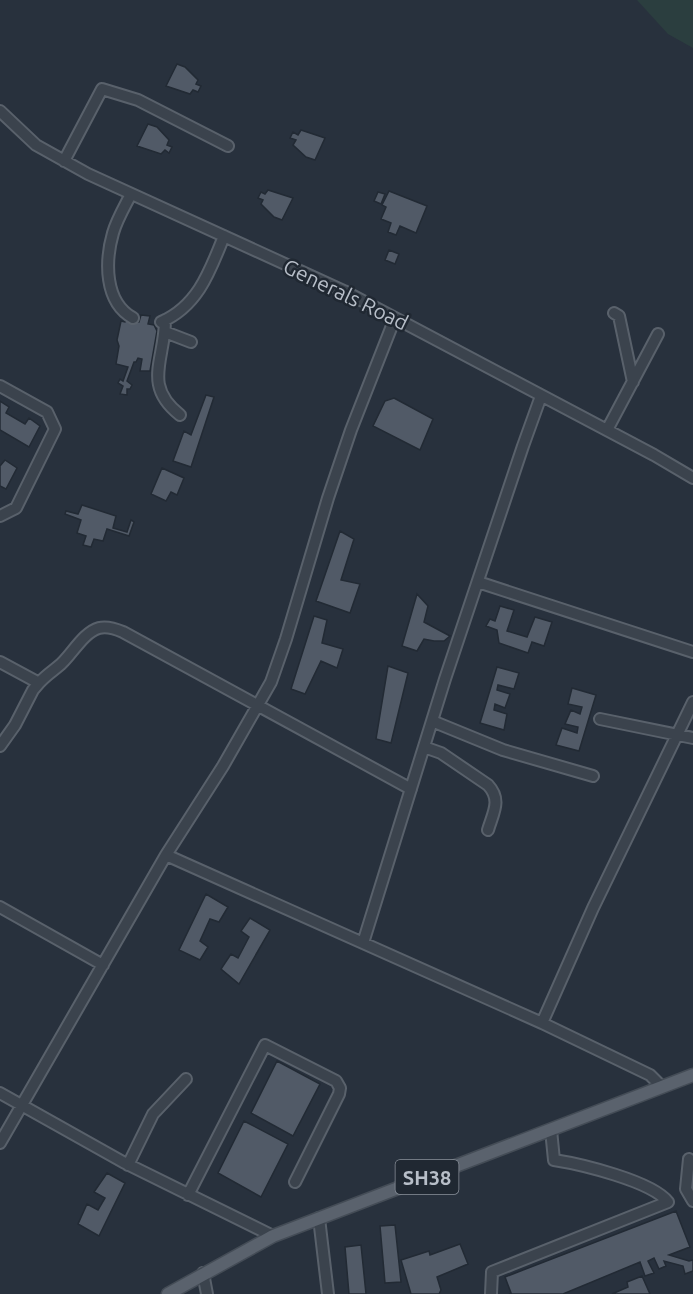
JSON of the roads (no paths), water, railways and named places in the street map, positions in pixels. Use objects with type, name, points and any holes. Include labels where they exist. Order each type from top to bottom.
[{"type":"main road","name":"SH38","points":[[168,1294],[273,1236],[693,1075]]},
{"type":"street","points":[[64,161],[102,89],[138,100],[228,146]]},
{"type":"street","name":"Generals Road","points":[[0,111],[36,145],[88,174],[344,291],[693,478]]},
{"type":"street","points":[[131,194],[114,230],[108,268],[110,287],[117,305],[133,318]]},
{"type":"street","points":[[180,415],[163,400],[159,391],[158,378],[164,325],[186,307],[198,292],[208,276],[224,236]]},
{"type":"street","points":[[614,313],[619,316],[633,382]]},
{"type":"street","points":[[0,1143],[166,855],[223,766],[271,682],[336,476],[395,318]]},
{"type":"street","points":[[164,325],[191,342]]},
{"type":"street","points":[[607,430],[658,334]]},
{"type":"street","points":[[0,386],[47,412],[55,429],[16,508],[0,516]]},
{"type":"street","points":[[363,943],[432,721],[542,396]]},
{"type":"street","points":[[478,582],[693,652]]},
{"type":"street","points":[[0,747],[47,673],[58,667],[88,635],[99,628],[110,627],[411,789]]},
{"type":"street","points":[[0,662],[39,683]]},
{"type":"street","points":[[542,1023],[593,908],[693,702]]},
{"type":"street","points":[[600,719],[693,738]]},
{"type":"street","points":[[432,721],[503,750],[593,776]]},
{"type":"street","points":[[424,747],[441,753],[494,791],[497,798],[488,830]]},
{"type":"street","points":[[166,855],[542,1023],[650,1075],[662,1087]]},
{"type":"street","points":[[0,907],[103,965]]},
{"type":"street","points":[[188,1195],[265,1045],[336,1081],[340,1088],[295,1182]]},
{"type":"street","points":[[128,1165],[153,1114],[186,1079]]},
{"type":"street","points":[[0,1093],[128,1165],[273,1236]]},
{"type":"street","points":[[491,1294],[492,1272],[668,1202],[665,1197],[646,1186],[596,1169],[554,1160],[551,1130]]},
{"type":"street","points":[[689,1159],[686,1189],[693,1201]]},
{"type":"street","points":[[319,1218],[328,1294]]},
{"type":"street","points":[[203,1273],[207,1294]]}]
